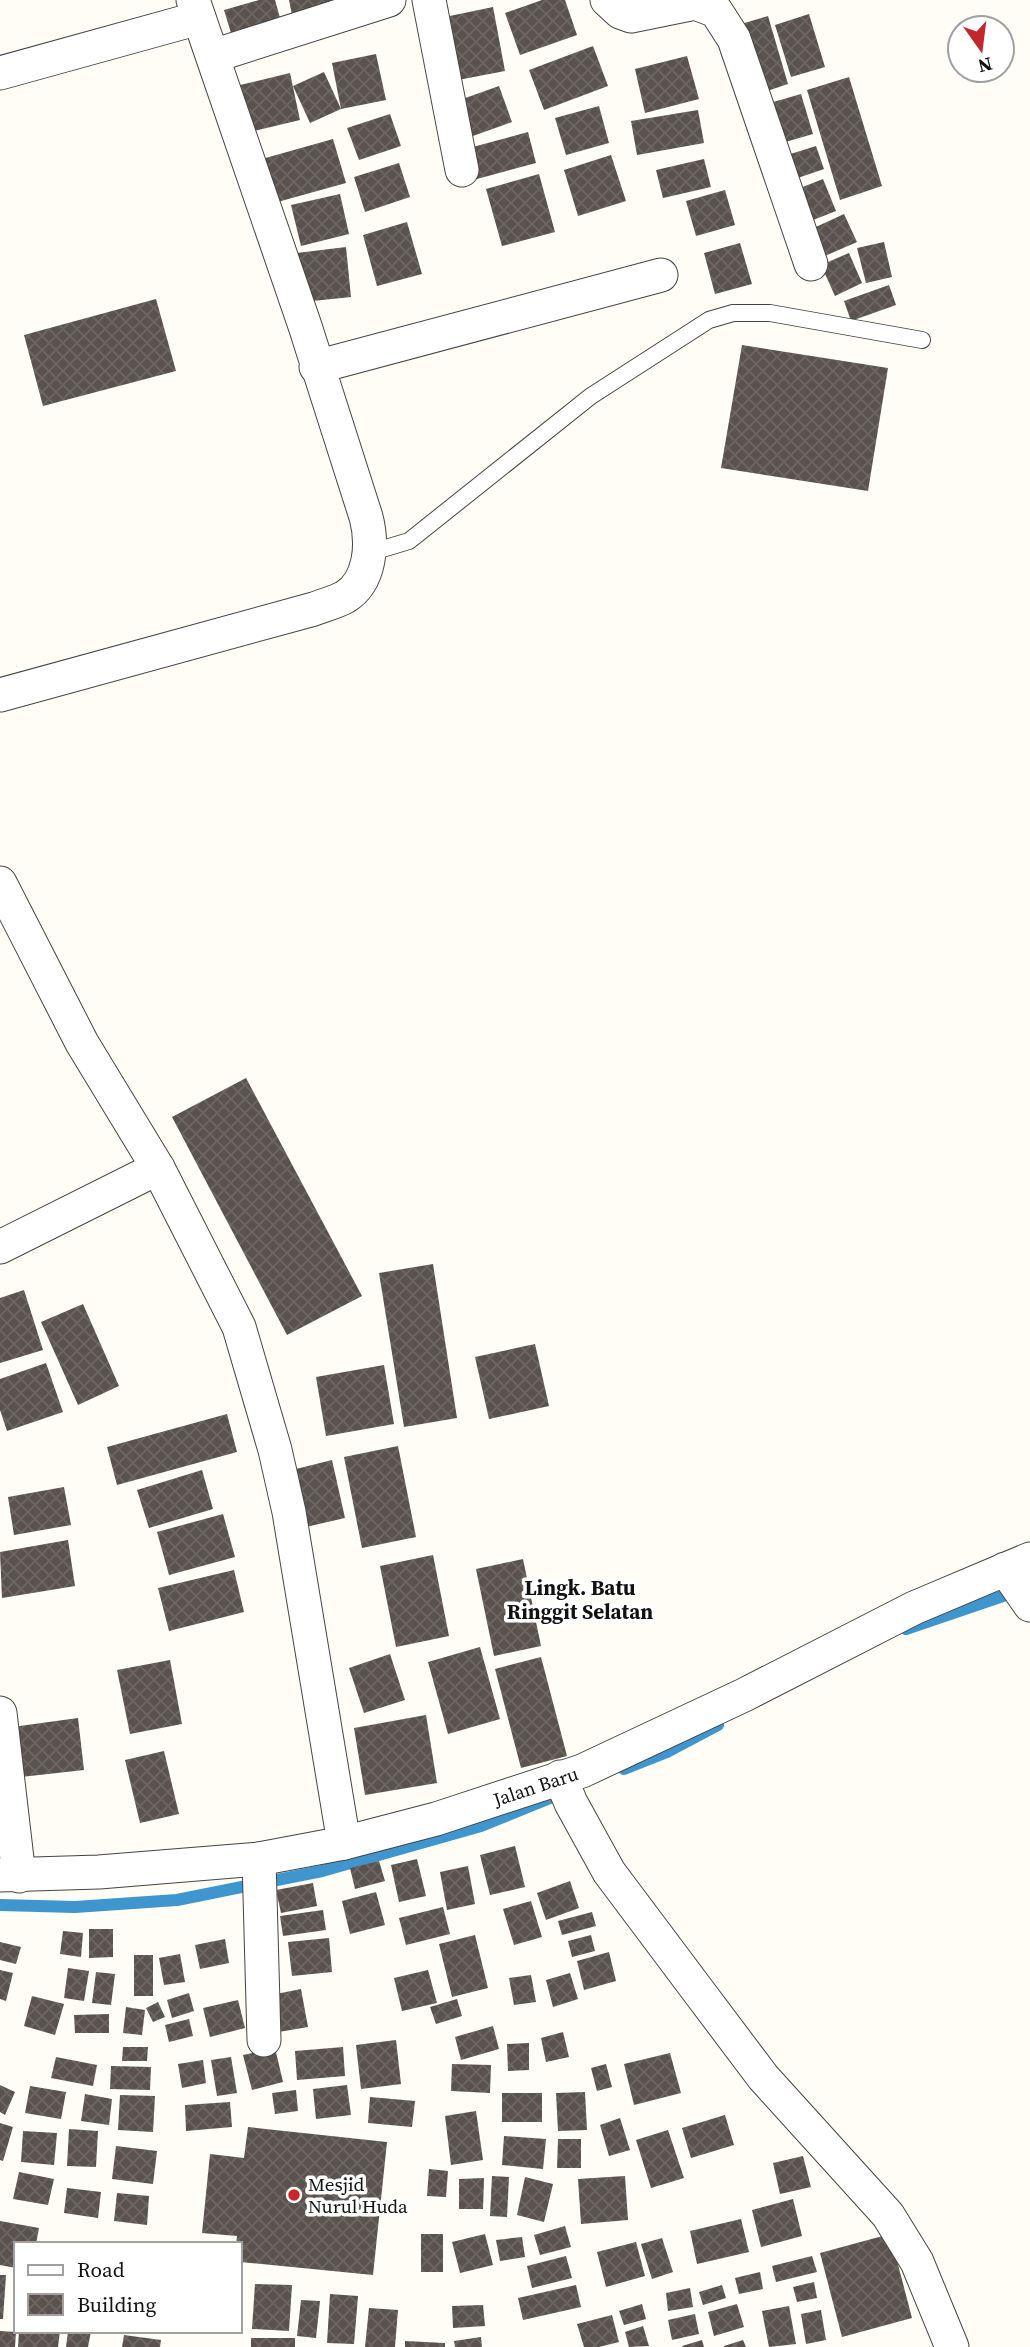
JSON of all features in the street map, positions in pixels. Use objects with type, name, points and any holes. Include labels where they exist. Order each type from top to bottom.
[{"type":"street","points":[[213,56],[389,0]]},
{"type":"street","points":[[429,0],[463,170]]},
{"type":"street","points":[[607,0],[620,12],[631,16],[695,3],[716,11],[734,39],[811,264]]},
{"type":"street","points":[[0,73],[196,9],[305,326],[366,517],[370,541],[361,577],[346,596],[314,609],[0,695]]},
{"type":"street","points":[[316,367],[661,275]]},
{"type":"street","points":[[0,883],[82,1043],[158,1168],[239,1327],[262,1400],[289,1512],[344,1843]]},
{"type":"street","points":[[0,1247],[158,1168]]},
{"type":"street","name":"Jalan Baru","points":[[9,1875],[99,1872],[260,1875],[344,1843],[565,1789],[582,1771],[669,1732],[914,1608],[1020,1579]]},
{"type":"street","points":[[0,1713],[9,1875]]},
{"type":"street","points":[[565,1789],[610,1872],[763,2077],[888,2215],[917,2262],[952,2347]]},
{"type":"street","points":[[260,1875],[264,2040]]},
{"type":"lane","points":[[369,553],[409,541],[591,396],[709,320],[733,313],[770,313],[922,340]]},
{"type":"building","points":[[259,0],[275,0],[284,32],[235,46],[224,10]]},
{"type":"building","points":[[289,0],[339,0],[292,15]]},
{"type":"building","points":[[542,0],[565,0],[577,35],[520,55],[505,13]]},
{"type":"building","points":[[493,7],[505,71],[458,80],[445,17]]},
{"type":"building","points":[[809,14],[825,67],[791,77],[775,25]]},
{"type":"building","points":[[768,16],[788,84],[761,93],[741,24]]},
{"type":"building","points":[[593,46],[608,86],[544,110],[529,70]]},
{"type":"building","points":[[376,54],[386,100],[341,109],[332,63]]},
{"type":"building","points":[[687,56],[699,99],[645,113],[635,69]]},
{"type":"building","points":[[324,72],[341,109],[310,123],[293,86]]},
{"type":"building","points":[[290,73],[300,120],[246,133],[236,86]]},
{"type":"building","points":[[849,77],[882,186],[840,200],[807,90]]},
{"type":"building","points":[[499,86],[512,122],[470,137],[457,101]]},
{"type":"building","points":[[801,94],[813,134],[775,145],[763,105]]},
{"type":"building","points":[[599,106],[609,143],[566,155],[555,118]]},
{"type":"building","points":[[698,110],[704,143],[637,155],[631,121]]},
{"type":"building","points":[[390,114],[401,146],[359,160],[347,128]]},
{"type":"building","points":[[528,132],[536,163],[477,179],[469,148]]},
{"type":"building","points":[[333,139],[346,183],[274,203],[262,159]]},
{"type":"building","points":[[816,146],[824,169],[789,181],[781,157]]},
{"type":"building","points":[[611,155],[626,201],[578,216],[564,170]]},
{"type":"building","points":[[704,159],[711,187],[663,198],[656,170]]},
{"type":"building","points":[[399,163],[410,197],[365,212],[354,177]]},
{"type":"building","points":[[539,174],[555,232],[502,246],[486,189]]},
{"type":"building","points":[[823,179],[836,211],[808,222],[795,190]]},
{"type":"building","points":[[725,190],[735,225],[696,236],[686,201]]},
{"type":"building","points":[[340,194],[349,234],[301,246],[291,205]]},
{"type":"building","points":[[844,214],[857,242],[818,259],[805,232]]},
{"type":"building","points":[[407,222],[422,274],[377,286],[363,235]]},
{"type":"building","points":[[884,242],[892,277],[866,283],[857,248]]},
{"type":"building","points":[[740,243],[752,284],[715,294],[704,253]]},
{"type":"building","points":[[346,247],[351,297],[303,302],[297,253]]},
{"type":"building","points":[[849,253],[862,283],[835,296],[821,265]]},
{"type":"building","points":[[889,285],[896,305],[851,321],[844,301]]},
{"type":"building","points":[[156,299],[176,371],[43,406],[24,335]]},
{"type":"building","points":[[742,345],[888,368],[868,491],[721,468]]},
{"type":"building","points":[[246,1078],[362,1296],[287,1335],[172,1117]]},
{"type":"building","points":[[433,1264],[457,1418],[404,1427],[379,1273]]},
{"type":"building","points":[[24,1290],[43,1350],[0,1363],[0,1298]]},
{"type":"building","points":[[83,1304],[119,1386],[78,1405],[41,1322]]},
{"type":"building","points":[[535,1344],[549,1406],[489,1419],[475,1357]]},
{"type":"building","points":[[46,1363],[63,1412],[7,1431],[0,1410],[0,1379]]},
{"type":"building","points":[[384,1365],[394,1424],[326,1436],[316,1377]]},
{"type":"building","points":[[227,1414],[237,1452],[117,1485],[107,1447]]},
{"type":"building","points":[[398,1446],[416,1537],[362,1548],[344,1457]]},
{"type":"building","points":[[332,1460],[345,1518],[297,1529],[284,1472]]},
{"type":"building","points":[[202,1470],[213,1509],[149,1528],[137,1490]]},
{"type":"building","points":[[64,1487],[71,1525],[14,1535],[8,1497]]},
{"type":"building","points":[[223,1514],[235,1557],[169,1575],[157,1532]]},
{"type":"building","points":[[68,1540],[75,1586],[2,1598],[0,1552]]},
{"type":"building","points":[[433,1555],[449,1636],[396,1647],[380,1566]]},
{"type":"building","points":[[523,1559],[541,1646],[494,1656],[476,1569]]},
{"type":"building","points":[[234,1570],[244,1612],[169,1631],[158,1588]]},
{"type":"building","points":[[480,1647],[500,1719],[448,1734],[428,1662]]},
{"type":"building","points":[[390,1654],[405,1700],[364,1713],[349,1668]]},
{"type":"building","points":[[541,1657],[567,1756],[521,1768],[495,1669]]},
{"type":"building","points":[[170,1660],[182,1724],[130,1734],[117,1670]]},
{"type":"building","points":[[426,1715],[437,1783],[365,1795],[354,1728]]},
{"type":"building","points":[[78,1718],[84,1770],[12,1778],[5,1728]]},
{"type":"building","points":[[164,1751],[179,1814],[140,1823],[125,1760]]},
{"type":"building","points":[[515,1846],[525,1887],[490,1895],[480,1855]]},
{"type":"building","points":[[417,1859],[426,1896],[399,1902],[391,1865]]},
{"type":"building","points":[[379,1861],[385,1881],[355,1889],[350,1868]]},
{"type":"building","points":[[468,1866],[475,1904],[447,1910],[440,1872]]},
{"type":"building","points":[[570,1881],[579,1908],[546,1920],[537,1893]]},
{"type":"building","points":[[313,1883],[317,1906],[281,1913],[276,1890]]},
{"type":"building","points":[[376,1892],[385,1925],[350,1934],[342,1901]]},
{"type":"building","points":[[531,1901],[542,1937],[514,1945],[503,1909]]},
{"type":"building","points":[[443,1907],[450,1934],[406,1945],[399,1918]]},
{"type":"building","points":[[323,1910],[326,1930],[283,1936],[280,1916]]},
{"type":"building","points":[[592,1912],[596,1926],[562,1935],[558,1921]]},
{"type":"building","points":[[89,1929],[113,1929],[113,1957],[89,1958]]},
{"type":"building","points":[[63,1931],[83,1933],[81,1957],[60,1954]]},
{"type":"building","points":[[475,1935],[488,1988],[452,1997],[439,1944]]},
{"type":"building","points":[[591,1935],[595,1951],[572,1957],[568,1941]]},
{"type":"building","points":[[329,1938],[332,1972],[292,1976],[288,1942]]},
{"type":"building","points":[[225,1939],[229,1963],[200,1969],[195,1945]]},
{"type":"building","points":[[0,1942],[21,1947],[16,1964],[0,1960]]},
{"type":"building","points":[[609,1952],[616,1981],[584,1990],[577,1961]]},
{"type":"building","points":[[180,1954],[185,1982],[164,1985],[159,1958]]},
{"type":"building","points":[[134,1955],[153,1955],[153,1996],[134,1996]]},
{"type":"building","points":[[68,1968],[89,1971],[84,2001],[64,1998]]},
{"type":"building","points":[[0,1970],[13,1973],[6,2001],[0,1999]]},
{"type":"building","points":[[428,1970],[437,2003],[402,2011],[394,1978]]},
{"type":"building","points":[[96,1972],[115,1974],[111,2005],[92,2003]]},
{"type":"building","points":[[570,1973],[578,1999],[553,2007],[546,1980]]},
{"type":"building","points":[[531,1975],[536,2002],[514,2005],[509,1978]]},
{"type":"building","points":[[301,1989],[308,2027],[273,2033],[266,1996]]},
{"type":"building","points":[[189,1993],[194,2011],[172,2018],[167,2000]]},
{"type":"building","points":[[32,1996],[64,2004],[55,2035],[24,2026]]},
{"type":"building","points":[[457,1999],[462,2016],[436,2024],[430,2007]]},
{"type":"building","points":[[238,2000],[245,2028],[210,2037],[203,2008]]},
{"type":"building","points":[[158,2002],[165,2017],[153,2022],[146,2008]]},
{"type":"building","points":[[126,2007],[145,2010],[142,2035],[123,2033]]},
{"type":"building","points":[[109,2014],[109,2033],[75,2033],[74,2015]]},
{"type":"building","points":[[189,2019],[193,2036],[169,2042],[165,2025]]},
{"type":"building","points":[[493,2026],[499,2049],[461,2060],[455,2037]]},
{"type":"building","points":[[563,2032],[569,2057],[546,2062],[541,2038]]},
{"type":"building","points":[[396,2040],[401,2084],[361,2089],[356,2045]]},
{"type":"building","points":[[529,2043],[529,2070],[508,2071],[507,2044]]},
{"type":"building","points":[[123,2047],[148,2047],[147,2061],[122,2061]]},
{"type":"building","points":[[343,2047],[345,2076],[297,2080],[295,2051]]},
{"type":"building","points":[[275,2048],[283,2082],[252,2090],[243,2055]]},
{"type":"building","points":[[670,2053],[681,2093],[634,2105],[624,2064]]},
{"type":"building","points":[[56,2057],[97,2065],[93,2086],[51,2078]]},
{"type":"building","points":[[231,2057],[237,2093],[217,2096],[211,2060]]},
{"type":"building","points":[[203,2060],[206,2083],[182,2088],[178,2064]]},
{"type":"building","points":[[452,2064],[491,2065],[490,2093],[451,2091]]},
{"type":"building","points":[[606,2064],[612,2087],[597,2091],[591,2068]]},
{"type":"building","points":[[111,2066],[151,2067],[150,2090],[110,2089]]},
{"type":"building","points":[[0,2085],[15,2092],[5,2115],[0,2112]]},
{"type":"building","points":[[347,2085],[351,2115],[316,2119],[313,2089]]},
{"type":"building","points":[[30,2086],[66,2092],[61,2119],[25,2113]]},
{"type":"building","points":[[296,2090],[298,2111],[275,2114],[272,2093]]},
{"type":"building","points":[[585,2092],[587,2130],[558,2131],[556,2093]]},
{"type":"building","points":[[502,2093],[542,2093],[542,2122],[502,2122]]},
{"type":"building","points":[[85,2094],[112,2099],[109,2125],[81,2121]]},
{"type":"building","points":[[120,2095],[155,2096],[153,2132],[118,2130]]},
{"type":"building","points":[[370,2097],[415,2101],[412,2127],[368,2123]]},
{"type":"building","points":[[230,2102],[232,2127],[186,2131],[185,2105]]},
{"type":"building","points":[[476,2111],[483,2160],[451,2165],[445,2116]]},
{"type":"building","points":[[725,2115],[734,2145],[691,2158],[682,2128]]},
{"type":"building","points":[[620,2118],[630,2150],[609,2156],[600,2125]]},
{"type":"building","points":[[0,2123],[13,2127],[3,2161],[0,2160]]},
{"type":"building","name":"Mesjid Nurul Huda","points":[[248,2127],[387,2142],[373,2275],[242,2262],[242,2242],[236,2242],[237,2236],[202,2233],[210,2154],[244,2158]]},
{"type":"building","points":[[69,2129],[98,2131],[96,2167],[67,2166]]},
{"type":"building","points":[[668,2130],[684,2178],[651,2188],[636,2140]]},
{"type":"building","points":[[23,2131],[57,2133],[54,2165],[21,2162]]},
{"type":"building","points":[[504,2136],[546,2139],[543,2169],[502,2165]]},
{"type":"building","points":[[558,2139],[581,2139],[581,2168],[557,2168]]},
{"type":"building","points":[[116,2146],[157,2151],[153,2184],[112,2179]]},
{"type":"building","points":[[803,2156],[811,2187],[780,2194],[773,2163]]},
{"type":"building","points":[[429,2169],[448,2171],[446,2197],[427,2196]]},
{"type":"building","points":[[19,2172],[54,2179],[48,2205],[13,2199]]},
{"type":"building","points":[[492,2176],[509,2177],[507,2217],[490,2216]]},
{"type":"building","points":[[625,2176],[628,2220],[581,2224],[578,2179]]},
{"type":"building","points":[[525,2177],[553,2184],[544,2222],[517,2215]]},
{"type":"building","points":[[484,2178],[483,2209],[459,2209],[459,2179]]},
{"type":"building","points":[[67,2188],[101,2192],[98,2218],[64,2213]]},
{"type":"building","points":[[117,2193],[149,2196],[147,2225],[114,2221]]},
{"type":"building","points":[[793,2199],[802,2236],[761,2247],[752,2210]]},
{"type":"building","points":[[741,2219],[749,2252],[697,2264],[690,2231]]},
{"type":"building","points":[[0,2221],[39,2228],[36,2242],[14,2242],[14,2268],[0,2265]]},
{"type":"building","points":[[565,2226],[571,2247],[540,2255],[534,2235]]},
{"type":"building","points":[[421,2234],[443,2234],[443,2272],[421,2272]]},
{"type":"building","points":[[485,2234],[493,2265],[460,2273],[452,2242]]},
{"type":"building","points":[[890,2234],[912,2318],[842,2337],[820,2253]]},
{"type":"building","points":[[522,2237],[525,2257],[500,2261],[496,2240]]},
{"type":"building","points":[[662,2238],[673,2272],[652,2279],[641,2244]]},
{"type":"building","points":[[636,2242],[645,2276],[606,2287],[597,2252]]},
{"type":"building","points":[[566,2256],[572,2278],[532,2288],[527,2266]]},
{"type":"building","points":[[812,2256],[817,2272],[776,2282],[772,2266]]},
{"type":"building","points":[[760,2272],[763,2289],[739,2294],[735,2278]]},
{"type":"building","points":[[0,2275],[6,2275],[3,2319],[0,2319]]},
{"type":"building","points":[[814,2282],[817,2298],[797,2302],[793,2287]]},
{"type":"building","points":[[255,2284],[292,2285],[289,2331],[252,2329]]},
{"type":"building","points":[[576,2285],[581,2307],[523,2320],[518,2298]]},
{"type":"building","points":[[722,2285],[726,2298],[703,2305],[699,2292]]},
{"type":"building","points":[[690,2288],[693,2307],[668,2311],[666,2293]]},
{"type":"building","points":[[330,2294],[358,2296],[354,2344],[327,2343]]},
{"type":"building","points":[[301,2300],[320,2301],[316,2338],[297,2336]]},
{"type":"building","points":[[642,2304],[646,2319],[624,2325],[619,2311]]},
{"type":"building","points":[[737,2304],[744,2327],[714,2336],[708,2312]]},
{"type":"building","points":[[483,2305],[485,2326],[453,2328],[452,2306]]},
{"type":"building","points":[[789,2306],[796,2344],[769,2347],[762,2311]]},
{"type":"building","points":[[369,2308],[398,2310],[395,2347],[365,2347]]},
{"type":"building","points":[[821,2310],[826,2340],[806,2344],[801,2314]]},
{"type":"building","points":[[695,2314],[699,2334],[672,2340],[668,2320]]},
{"type":"building","points":[[612,2315],[619,2342],[599,2347],[584,2347],[577,2324]]},
{"type":"building","points":[[643,2326],[649,2346],[629,2347],[625,2332]]},
{"type":"building","points":[[0,2331],[16,2333],[15,2347],[0,2347]]},
{"type":"building","points":[[19,2333],[60,2333],[58,2347],[18,2347]]},
{"type":"building","points":[[68,2333],[91,2333],[88,2347],[66,2347]]},
{"type":"building","points":[[124,2335],[161,2340],[160,2347],[122,2347]]},
{"type":"building","points":[[481,2337],[482,2347],[455,2347],[454,2341]]},
{"type":"building","points":[[251,2338],[295,2338],[295,2347],[251,2347]]},
{"type":"building","points":[[702,2340],[704,2347],[682,2346]]},
{"type":"building","points":[[743,2340],[746,2347],[724,2347],[724,2346]]},
{"type":"building","points":[[405,2341],[445,2343],[445,2347],[405,2347]]},
{"type":"waterway","points":[[906,1629],[1018,1591]]},
{"type":"waterway","points":[[624,1769],[667,1752],[718,1725]]},
{"type":"waterway","points":[[0,1905],[75,1907],[177,1900],[322,1871],[481,1826],[555,1796]]},
{"type":"place","name":"Mesjid Nurul Huda","points":[[294,2195]]},
{"type":"district","name":"Lingk. Batu Ringgit Selatan","points":[[580,1600]]}]
